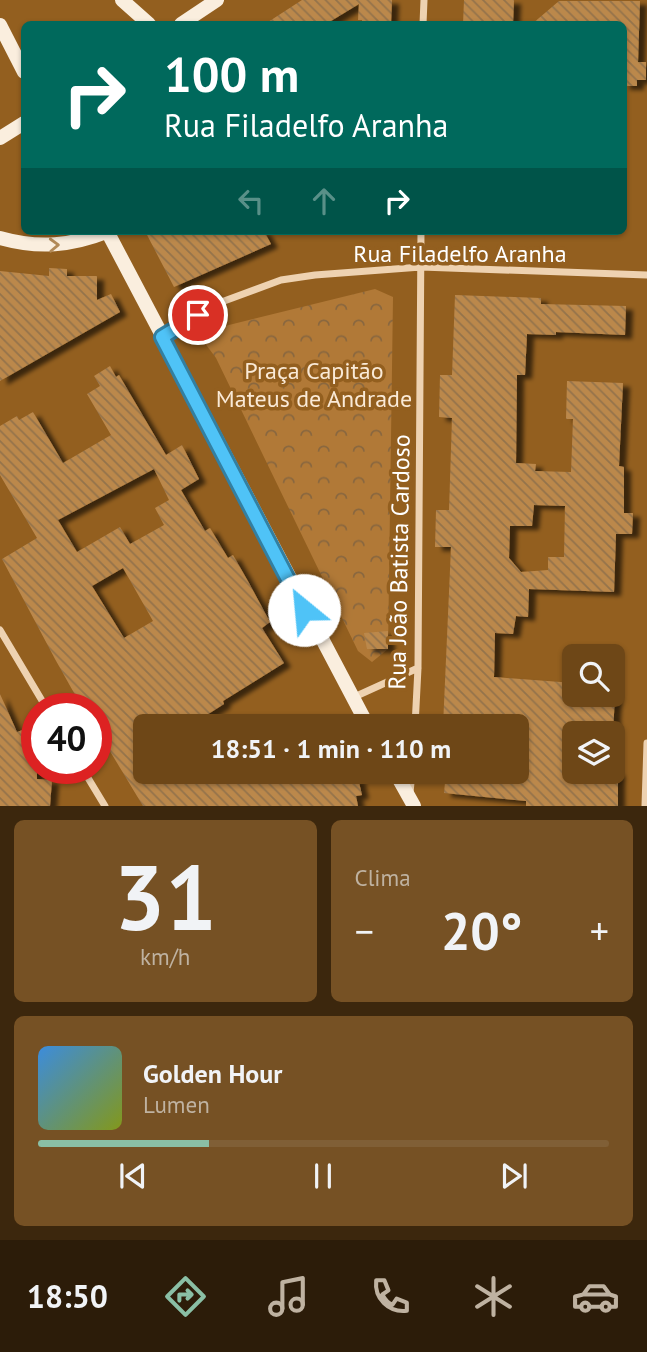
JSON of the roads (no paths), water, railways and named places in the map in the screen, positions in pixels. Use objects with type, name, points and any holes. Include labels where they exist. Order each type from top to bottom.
[{"type":"street","points":[[122,0],[146,21]]},
{"type":"street","points":[[185,21],[217,0]]},
{"type":"street","points":[[423,21],[424,0]]},
{"type":"street","points":[[0,25],[21,66]]},
{"type":"street","points":[[0,138],[21,125]]},
{"type":"street","points":[[0,238],[28,246],[69,245],[97,235]]},
{"type":"street","points":[[110,235],[361,714]]},
{"type":"street","name":"Rua João Batista Cardoso","points":[[416,714],[421,235]]},
{"type":"street","name":"Rua Filadelfo Aranha","points":[[162,337],[216,304],[281,280],[351,271],[421,267],[647,275]]},
{"type":"street","points":[[0,630],[37,693]]},
{"type":"street","points":[[351,698],[418,668]]},
{"type":"street","points":[[645,806],[647,743]]},
{"type":"street","points":[[92,784],[105,806]]},
{"type":"street","points":[[402,784],[412,802]]},
{"type":"street","points":[[412,784],[412,802]]},
{"type":"park label","name":"Praça Capitão Mateus de Andrade","points":[[314,384]]}]
